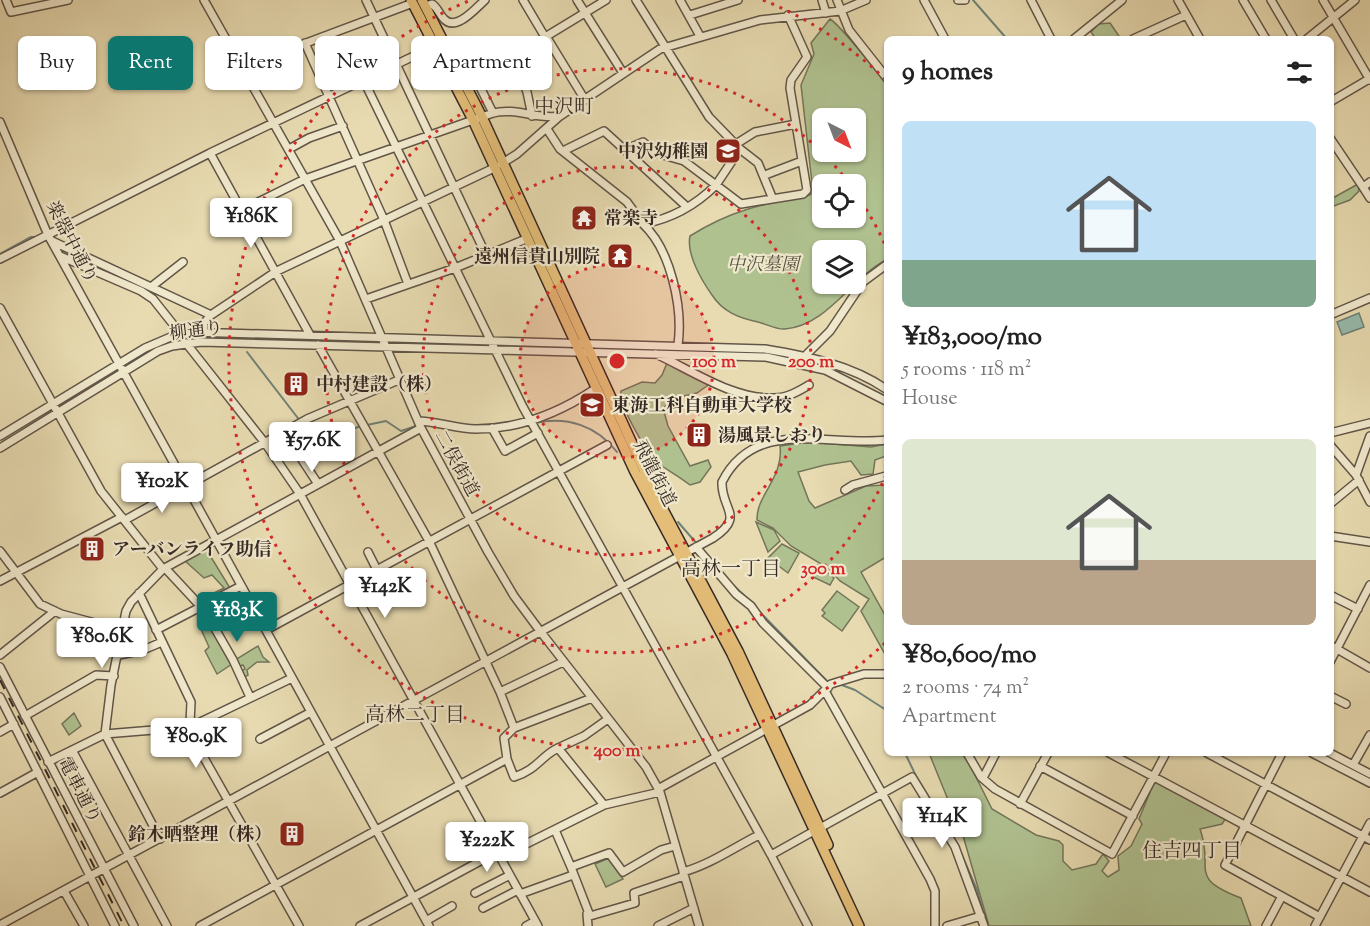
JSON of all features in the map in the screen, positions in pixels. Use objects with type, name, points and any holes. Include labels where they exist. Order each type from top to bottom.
[{"type":"highway","name":"飛龍街道","points":[[418,2],[431,36]]},
{"type":"highway","name":"飛龍街道","points":[[418,2],[477,118],[658,500],[692,549]]},
{"type":"highway","name":"飛龍街道","points":[[461,90],[477,118]]},
{"type":"highway","name":"飛龍街道","points":[[498,166],[526,239],[595,389],[692,549],[859,926]]},
{"type":"highway","name":"飛龍街道","points":[[817,829],[865,926]]},
{"type":"street","points":[[6,0],[11,12],[68,0]]},
{"type":"street","name":"二俣街道","points":[[204,0],[224,36]]},
{"type":"street","points":[[366,0],[382,36]]},
{"type":"street","points":[[408,284],[384,220],[305,43],[418,2],[432,4],[445,21],[452,23],[463,19],[485,0]]},
{"type":"street","points":[[523,0],[545,36],[606,0]]},
{"type":"street","points":[[578,0],[623,73]]},
{"type":"street","points":[[636,0],[709,117],[738,147],[758,163],[765,175],[772,197]]},
{"type":"street","points":[[680,0],[700,36]]},
{"type":"street","points":[[690,15],[738,0]]},
{"type":"street","points":[[822,0],[826,14]]},
{"type":"street","points":[[837,0],[849,30],[884,74]]},
{"type":"street","points":[[204,331],[204,323],[211,315],[277,271],[498,166],[517,154],[560,116],[665,47],[700,36],[788,15],[826,14],[840,11],[866,0]]},
{"type":"street","points":[[924,0],[943,36]]},
{"type":"street","points":[[958,0],[965,0]]},
{"type":"street","points":[[1031,0],[1049,36]]},
{"type":"street","points":[[1078,36],[1122,0]]},
{"type":"street","points":[[1178,0],[1198,36]]},
{"type":"street","points":[[1243,0],[1264,36]]},
{"type":"street","points":[[1271,0],[1292,36]]},
{"type":"street","points":[[1323,0],[1370,80],[1334,100]]},
{"type":"street","points":[[1310,36],[1355,0]]},
{"type":"street","points":[[624,150],[643,142],[656,153],[684,161],[741,204],[772,197],[803,194],[807,190],[790,88],[792,80],[807,57],[788,15]]},
{"type":"street","points":[[1140,36],[1186,15]]},
{"type":"street","points":[[552,47],[585,100]]},
{"type":"street","points":[[399,72],[431,135],[486,255]]},
{"type":"street","name":"二俣街道","points":[[255,90],[340,241],[420,424],[514,596],[646,767],[659,790],[699,926]]},
{"type":"street","points":[[0,259],[340,90]]},
{"type":"street","points":[[368,90],[534,426],[808,926]]},
{"type":"street","points":[[482,90],[493,113]]},
{"type":"street","points":[[526,90],[532,116]]},
{"type":"street","points":[[243,210],[305,179],[493,113],[511,111],[545,119],[560,116]]},
{"type":"street","name":"楽器中通り","points":[[0,122],[45,238],[60,256],[120,363],[427,923]]},
{"type":"street","points":[[643,224],[658,221],[704,197],[716,185],[738,147],[755,132],[796,124]]},
{"type":"street","points":[[289,149],[309,138],[343,126]]},
{"type":"street","points":[[547,129],[563,151],[627,202],[643,224],[656,236],[666,257],[676,303],[678,345]]},
{"type":"street","points":[[563,151],[604,131],[687,207]]},
{"type":"street","points":[[1334,144],[1370,198]]},
{"type":"street","points":[[210,153],[277,271],[310,335]]},
{"type":"street","points":[[765,175],[802,161]]},
{"type":"street","points":[[1363,187],[1370,182]]},
{"type":"street","points":[[45,238],[211,315]]},
{"type":"street","points":[[366,299],[455,268],[526,239]]},
{"type":"street","points":[[60,256],[153,298],[180,333]]},
{"type":"street","points":[[151,287],[183,262]]},
{"type":"street","points":[[806,356],[830,331],[863,282],[884,266]]},
{"type":"street","points":[[1334,313],[1370,298]]},
{"type":"street","points":[[0,308],[101,491],[164,569],[205,611],[233,660],[250,697]]},
{"type":"street","name":"柳通り","points":[[0,436],[120,363],[180,333],[204,331],[382,336],[575,347]]},
{"type":"street","name":"柳通り","points":[[0,447],[158,351],[186,343],[243,341],[498,352],[575,347]]},
{"type":"street","points":[[186,343],[265,443],[300,494],[536,924],[526,926]]},
{"type":"street","points":[[318,345],[377,453],[429,541],[488,660],[514,728]]},
{"type":"street","points":[[587,348],[678,345],[765,349],[806,356],[847,369],[884,388]]},
{"type":"street","points":[[575,347],[766,357],[804,364],[852,381],[884,399]]},
{"type":"street","points":[[653,352],[702,376],[759,398],[777,399],[809,385]]},
{"type":"street","points":[[0,581],[187,486],[301,423],[401,379]]},
{"type":"street","points":[[494,431],[506,451],[534,426],[595,389]]},
{"type":"street","points":[[1334,432],[1370,423]]},
{"type":"street","points":[[160,839],[105,734],[119,655],[121,630],[126,611],[139,593],[164,569],[377,453],[420,424],[494,431],[534,426]]},
{"type":"street","points":[[284,432],[318,484]]},
{"type":"street","points":[[1334,499],[1357,478],[1370,436]]},
{"type":"street","points":[[0,925],[725,530],[730,522],[730,512],[722,483],[728,470],[755,448],[770,442],[814,437],[884,440]]},
{"type":"street","points":[[266,630],[606,445]]},
{"type":"street","points":[[1334,450],[1357,478],[1370,502]]},
{"type":"street","points":[[845,490],[853,484],[884,476]]},
{"type":"street","points":[[1334,537],[1370,542]]},
{"type":"street","points":[[692,549],[828,688],[935,891],[935,926]]},
{"type":"street","points":[[0,551],[40,604],[55,611],[121,630]]},
{"type":"street","points":[[368,552],[377,570]]},
{"type":"street","points":[[1370,585],[1334,647],[1370,668]]},
{"type":"street","points":[[156,630],[242,586]]},
{"type":"street","points":[[139,593],[191,702],[190,727],[199,749],[299,926]]},
{"type":"street","points":[[1334,597],[1358,609]]},
{"type":"street","points":[[0,655],[55,611]]},
{"type":"street","points":[[119,655],[143,650],[162,642]]},
{"type":"street","points":[[500,692],[563,662]]},
{"type":"street","name":"電車通り","points":[[0,667],[134,926]]},
{"type":"street","points":[[360,926],[497,852],[520,847],[604,805],[659,790],[810,705],[828,688],[864,674],[884,674]]},
{"type":"street","points":[[25,716],[96,675],[114,676]]},
{"type":"street","points":[[48,762],[105,734],[190,727],[292,678]]},
{"type":"street","name":"電車通り","points":[[0,697],[115,926]]},
{"type":"street","points":[[592,698],[514,728],[504,738],[507,759],[514,777],[533,770],[550,752],[584,736],[608,719]]},
{"type":"street","points":[[1334,698],[1346,704]]},
{"type":"street","points":[[260,739],[311,712]]},
{"type":"street","points":[[0,732],[14,724]]},
{"type":"street","points":[[1353,765],[1370,735]]},
{"type":"street","points":[[558,748],[604,805]]},
{"type":"street","points":[[72,750],[167,926]]},
{"type":"street","points":[[1334,755],[1370,774]]},
{"type":"street","points":[[969,756],[982,778],[995,789],[1112,854],[1164,756]]},
{"type":"street","points":[[982,778],[994,756]]},
{"type":"street","points":[[1020,804],[1046,756]]},
{"type":"street","points":[[1115,756],[1370,892]]},
{"type":"street","points":[[1213,756],[1370,840]]},
{"type":"street","points":[[1280,756],[1225,865],[1320,917]]},
{"type":"street","points":[[1318,756],[1370,783]]},
{"type":"street","points":[[200,926],[507,759]]},
{"type":"street","points":[[1040,766],[1133,816]]},
{"type":"street","points":[[0,793],[38,772]]},
{"type":"street","points":[[771,855],[912,777],[955,847],[984,926]]},
{"type":"street","points":[[1315,926],[1370,823]]},
{"type":"street","points":[[555,830],[587,914],[588,926]]},
{"type":"street","points":[[587,914],[590,916],[635,903],[634,893],[715,861],[729,850],[759,835]]},
{"type":"street","points":[[483,908],[609,853],[623,872],[661,850],[675,846]]},
{"type":"street","points":[[475,893],[510,875]]},
{"type":"street","points":[[64,891],[84,926]]},
{"type":"street","points":[[1266,926],[1282,896]]},
{"type":"street","points":[[427,923],[452,906]]},
{"type":"street","points":[[657,926],[694,908]]},
{"type":"street","points":[[947,926],[981,916]]},
{"type":"green space","name":"中沢墓園","points":[[830,19],[850,39],[884,82],[884,261],[866,274],[866,240],[812,240],[812,294],[844,294],[827,310],[800,326],[782,329],[738,316],[726,310],[716,301],[696,267],[690,251],[690,236],[734,214],[812,193],[812,228],[866,228],[866,174],[812,174],[812,183],[801,85],[814,54],[811,43]]},
{"type":"green space","points":[[1110,23],[1119,36],[1094,36],[1091,32],[1098,24]]},
{"type":"green space","points":[[1358,184],[1359,191],[1350,200],[1334,206],[1334,197]]},
{"type":"green space","points":[[667,363],[711,383],[697,393],[680,397],[663,408],[668,426],[690,466],[708,460],[711,467],[700,482],[690,485],[654,459],[635,429],[621,398],[621,391],[642,382],[655,383],[662,375]]},
{"type":"green space","points":[[809,442],[871,447],[884,444],[884,457],[875,460],[873,474],[861,475],[851,461],[798,472],[809,501],[815,508],[866,486],[884,485],[884,558],[861,572],[884,613],[884,652],[861,611],[869,599],[840,581],[828,568],[791,546],[773,528],[757,520],[761,502],[778,468],[780,446]]},
{"type":"green space","points":[[756,522],[774,530],[780,541],[768,552]]},
{"type":"green space","points":[[782,544],[799,553],[788,573],[768,558]]},
{"type":"green space","points":[[206,549],[230,588],[211,599],[208,596],[224,588],[212,575],[204,578],[185,561]]},
{"type":"green space","points":[[818,565],[834,578],[830,585],[813,577]]},
{"type":"green space","points":[[837,591],[859,607],[842,631],[822,616],[825,613],[822,610]]},
{"type":"green space","points":[[212,624],[232,664],[217,674],[205,651],[209,647],[201,629]]},
{"type":"green space","points":[[258,646],[263,657],[269,662],[257,662],[247,670],[248,675],[242,678],[241,671],[245,669],[243,665],[238,667],[235,660]]},
{"type":"green space","points":[[74,713],[81,726],[69,735],[62,724]]},
{"type":"green space","points":[[930,756],[966,756],[992,809],[1036,835],[1059,841],[1063,845],[1063,861],[1072,870],[1096,864],[1103,854],[1109,861],[1102,871],[1108,877],[1119,870],[1118,856],[1131,846],[1142,824],[1139,819],[1155,780],[1226,818],[1222,824],[1200,829],[1204,843],[1206,871],[1208,878],[1214,884],[1241,898],[1251,926],[989,926],[964,839]]},
{"type":"green space","points":[[609,858],[623,879],[606,887],[595,864]]},
{"type":"shaded area","points":[[1359,313],[1364,327],[1342,335],[1337,322]]},
{"type":"waterway","points":[[973,0],[1004,36]]},
{"type":"waterway","points":[[0,254],[31,237],[36,237]]},
{"type":"waterway","points":[[58,247],[202,315]]},
{"type":"waterway","points":[[247,352],[314,439],[318,441],[361,426]]},
{"type":"waterway","points":[[367,425],[386,421],[401,431],[416,426]]},
{"type":"waterway","points":[[535,423],[559,421],[581,425],[600,436],[617,452]]},
{"type":"waterway","points":[[678,522],[698,545]]},
{"type":"waterway","points":[[729,581],[751,602]]},
{"type":"waterway","points":[[759,611],[828,682]]},
{"type":"waterway","points":[[839,684],[855,690],[884,709]]},
{"type":"waterway","points":[[906,756],[951,834]]},
{"type":"waterway","points":[[961,853],[977,890],[987,926]]},
{"type":"railway","points":[[0,680],[124,926]]},
{"type":"place","name":"中沢幼稚園","points":[[728,151]]},
{"type":"place","name":"常楽寺","points":[[584,218]]},
{"type":"place","name":"遠州信貴山別院","points":[[620,256]]},
{"type":"place","name":"中村建設（株）","points":[[296,384]]},
{"type":"place","name":"東海工科自動車大学校","points":[[592,405]]},
{"type":"place","name":"湯風景しおり","points":[[699,435]]},
{"type":"place","name":"アーバンライフ助信","points":[[92,549]]},
{"type":"place","name":"鈴木晒整理（株）","points":[[292,834]]},
{"type":"district","name":"中沢町","points":[[564,106]]},
{"type":"district","name":"高林一丁目","points":[[731,568]]},
{"type":"district","name":"高林二丁目","points":[[415,714]]},
{"type":"district","name":"住吉四丁目","points":[[1192,850]]}]
